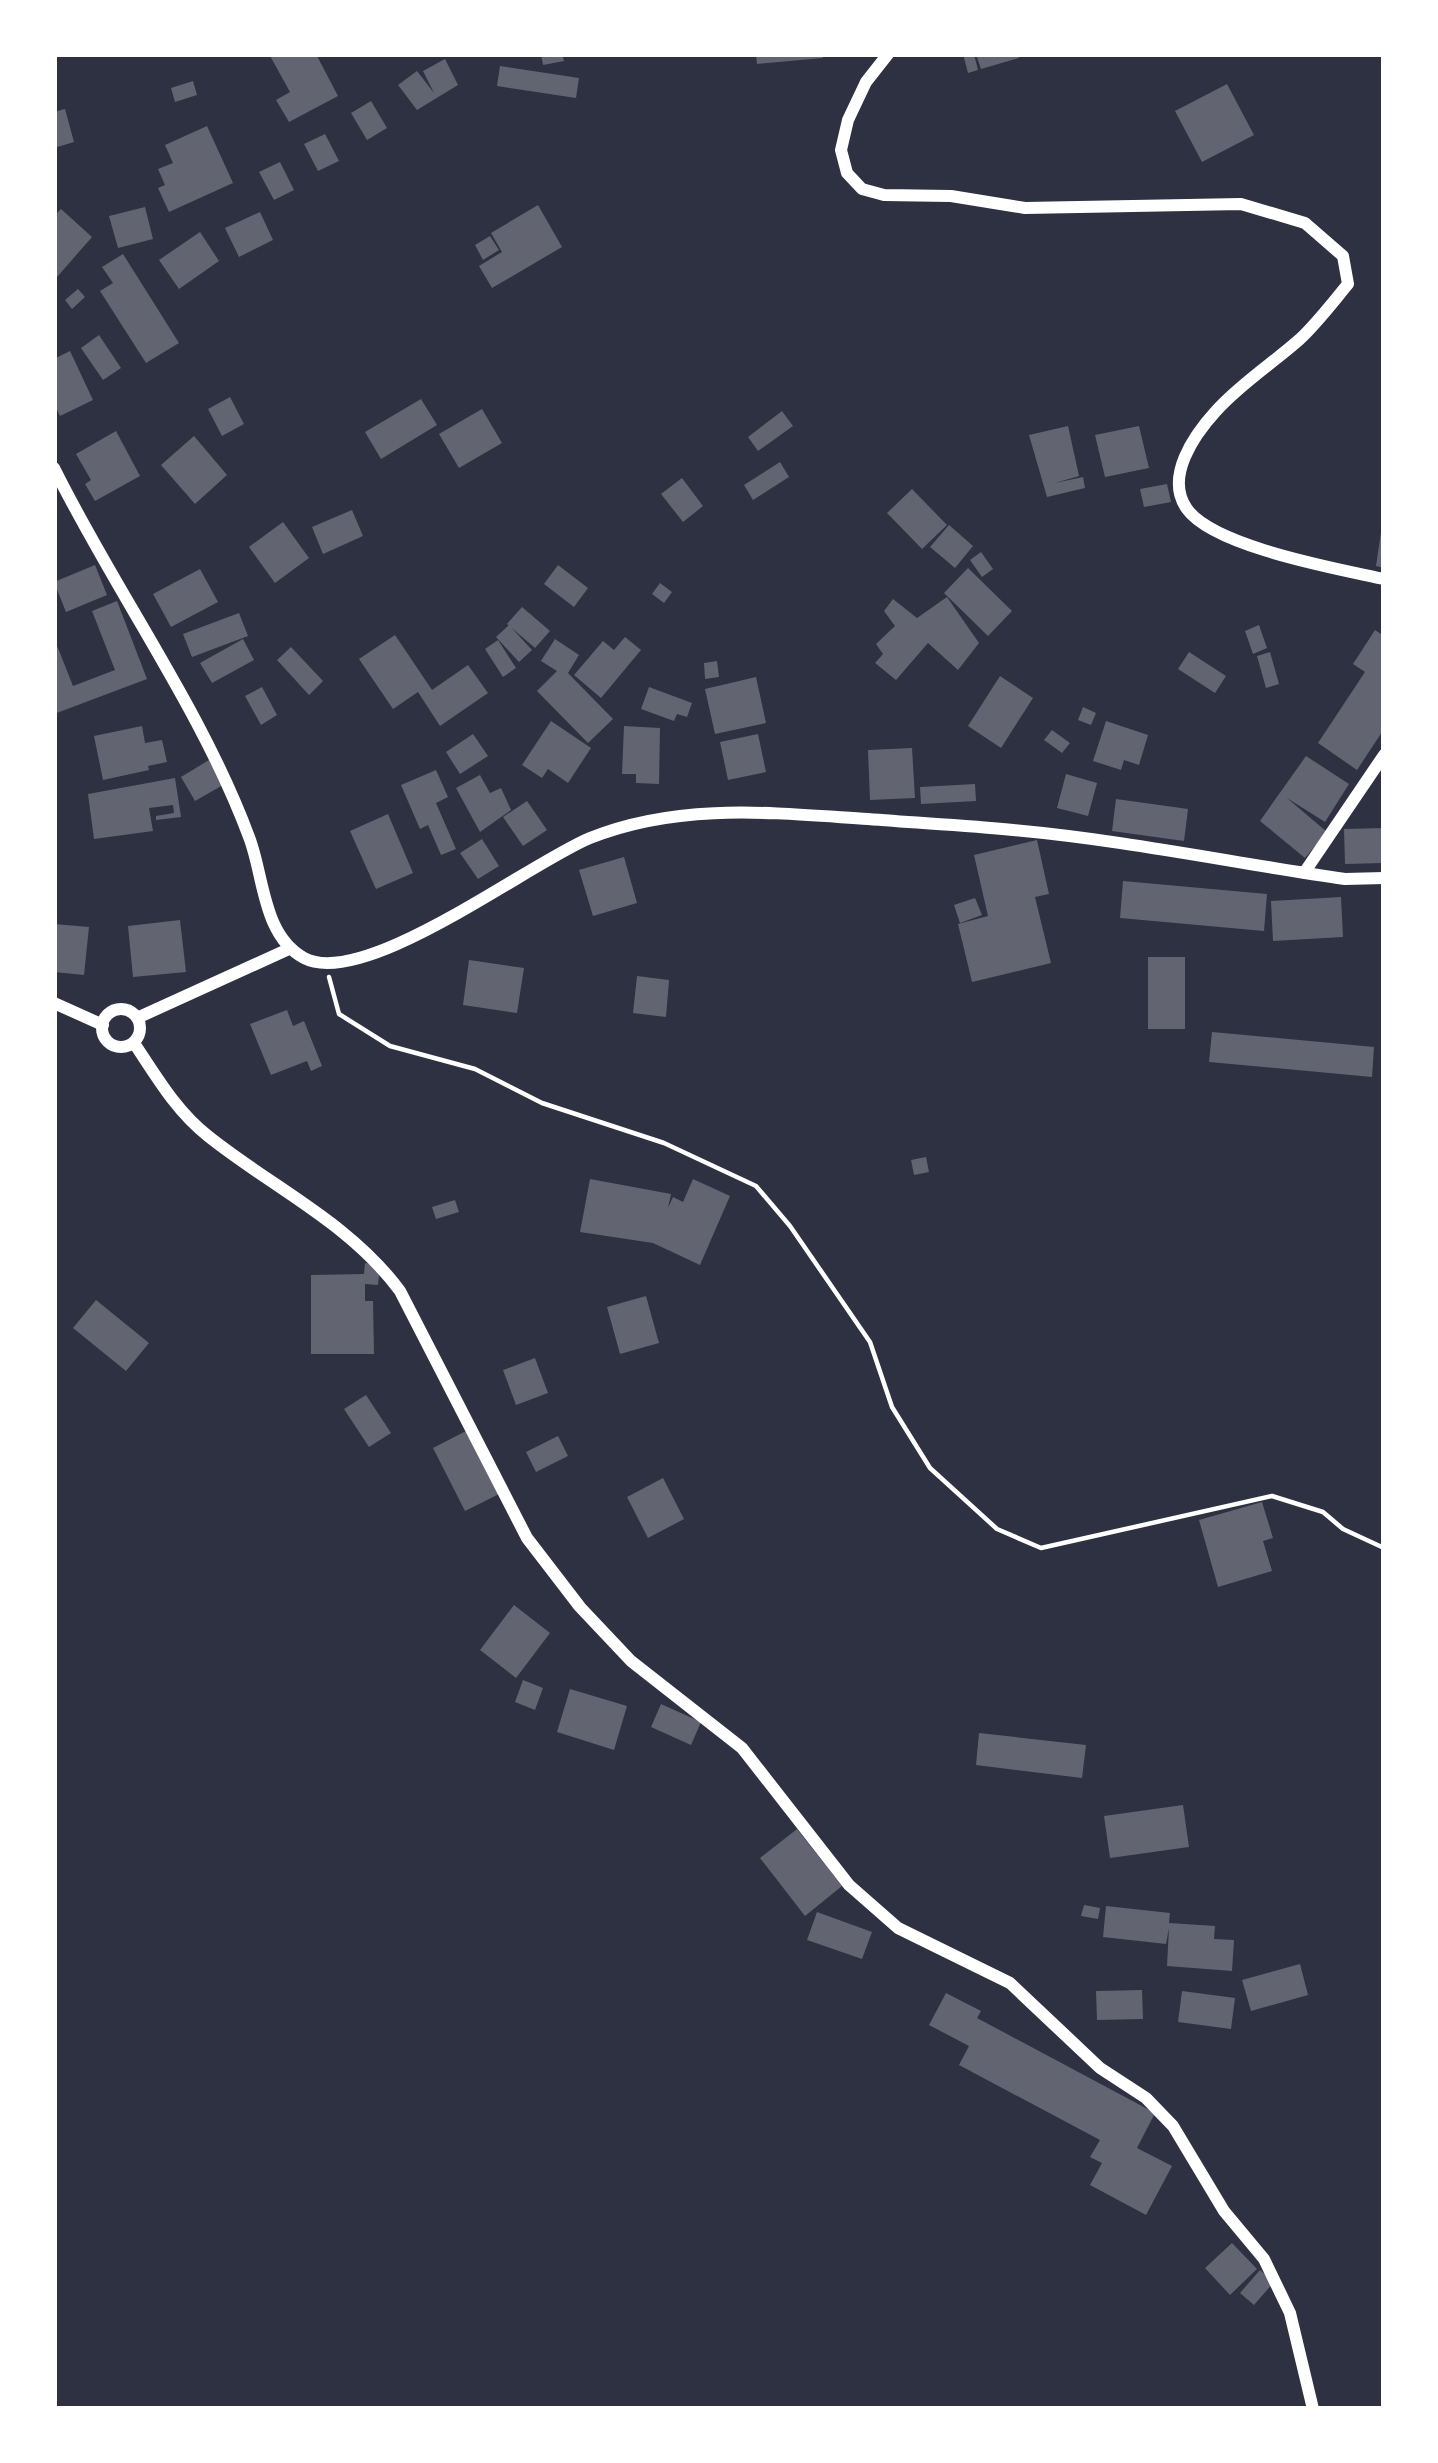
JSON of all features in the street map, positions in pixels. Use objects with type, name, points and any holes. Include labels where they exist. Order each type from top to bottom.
[{"type":"street","points":[[887,54],[866,82],[848,120],[841,150],[848,173],[862,188],[884,195],[951,196],[1025,208],[1241,203],[1305,223],[1343,256],[1348,284],[1304,334],[1219,408],[1186,449],[1180,490],[1187,510],[1213,529],[1276,554],[1384,579]]},
{"type":"street","points":[[54,469],[228,785],[252,843],[262,892],[278,929],[306,959],[344,962],[398,943],[457,914],[537,863],[593,837],[670,815],[738,810],[1016,830],[1345,879],[1384,878]]},
{"type":"street","points":[[1304,873],[1384,755]]},
{"type":"street","points":[[137,1018],[291,948]]},
{"type":"street","points":[[54,1003],[103,1025]]},
{"type":"street","points":[[122,1009],[137,1018],[140,1026],[134,1042],[126,1047],[109,1042],[103,1025],[106,1017],[122,1009]]},
{"type":"street","points":[[134,1042],[175,1104],[206,1136],[376,1257],[400,1291],[527,1538],[580,1607],[631,1661],[742,1748],[849,1886],[898,1928],[1010,1983],[1100,2068],[1146,2098],[1173,2126],[1224,2211],[1264,2259],[1290,2313],[1313,2409]]},
{"type":"path","points":[[329,963],[328,984],[339,1014],[390,1046],[476,1069],[542,1102],[664,1143],[756,1186],[790,1226],[870,1342],[892,1406],[930,1468],[997,1529],[1041,1548],[1272,1496],[1322,1512],[1343,1529],[1384,1548]]},
{"type":"building","points":[[269,54],[316,54],[338,96],[289,122],[276,100],[290,92]]},
{"type":"building","points":[[541,54],[562,54],[564,61],[543,65]]},
{"type":"building","points":[[756,54],[822,54],[823,58],[757,64]]},
{"type":"building","points":[[963,54],[974,54],[978,70],[968,73]]},
{"type":"building","points":[[976,54],[1018,54],[1019,58],[981,69]]},
{"type":"building","points":[[445,59],[458,85],[417,110],[398,85],[417,71],[434,93],[423,71]]},
{"type":"building","points":[[500,66],[579,78],[576,98],[497,86]]},
{"type":"building","points":[[193,81],[197,95],[175,102],[171,88]]},
{"type":"building","points":[[1227,84],[1254,135],[1202,162],[1175,111]]},
{"type":"building","points":[[371,101],[387,128],[367,140],[351,113]]},
{"type":"building","points":[[65,109],[74,142],[54,148],[54,112]]},
{"type":"building","points":[[207,126],[233,183],[169,212],[158,188],[165,185],[158,169],[173,163],[165,145]]},
{"type":"building","points":[[325,134],[339,161],[318,171],[304,144]]},
{"type":"building","points":[[280,162],[294,190],[274,200],[259,172]]},
{"type":"building","points":[[538,205],[562,247],[492,288],[479,266],[502,252],[491,233]]},
{"type":"building","points":[[145,207],[153,239],[118,248],[109,216]]},
{"type":"building","points":[[61,209],[92,237],[57,277],[54,216]]},
{"type":"building","points":[[260,212],[273,240],[239,257],[225,228]]},
{"type":"building","points":[[200,232],[219,261],[179,289],[159,260]]},
{"type":"building","points":[[490,236],[499,250],[483,260],[475,245]]},
{"type":"building","points":[[123,254],[179,343],[146,363],[100,291],[113,283],[102,267]]},
{"type":"building","points":[[78,289],[85,297],[72,309],[65,300]]},
{"type":"building","points":[[99,335],[121,368],[103,380],[81,348]]},
{"type":"building","points":[[70,351],[93,400],[60,416],[54,404],[54,359]]},
{"type":"building","points":[[230,397],[244,424],[222,436],[208,409]]},
{"type":"building","points":[[421,399],[437,425],[381,459],[365,432]]},
{"type":"building","points":[[482,409],[502,443],[459,468],[439,434]]},
{"type":"building","points":[[782,411],[793,426],[758,451],[748,437]]},
{"type":"building","points":[[1068,426],[1079,476],[1055,483],[1083,477],[1085,488],[1047,497],[1029,435]]},
{"type":"building","points":[[1139,426],[1149,468],[1105,477],[1095,435]]},
{"type":"building","points":[[116,431],[140,476],[95,501],[85,484],[91,480],[76,454]]},
{"type":"building","points":[[194,436],[227,475],[195,504],[161,465]]},
{"type":"building","points":[[780,462],[789,477],[753,500],[744,485]]},
{"type":"building","points":[[682,478],[703,506],[683,522],[661,494]]},
{"type":"building","points":[[1167,484],[1171,502],[1144,507],[1140,489]]},
{"type":"building","points":[[912,489],[947,525],[922,549],[887,513]]},
{"type":"building","points":[[352,510],[363,536],[323,554],[312,527]]},
{"type":"building","points":[[283,522],[309,558],[275,583],[249,547]]},
{"type":"building","points":[[949,525],[973,546],[955,568],[930,547]]},
{"type":"building","points":[[1384,532],[1384,568],[1376,566]]},
{"type":"building","points":[[981,552],[993,569],[982,577],[970,560]]},
{"type":"building","points":[[95,565],[107,595],[66,612],[54,582]]},
{"type":"building","points":[[558,565],[588,588],[574,607],[544,584]]},
{"type":"building","points":[[968,568],[1012,611],[988,636],[944,593]]},
{"type":"building","points":[[200,569],[218,602],[171,627],[153,594]]},
{"type":"building","points":[[660,583],[672,592],[664,603],[652,594]]},
{"type":"building","points":[[947,597],[979,643],[958,670],[928,643],[896,680],[875,663],[883,654],[876,644],[895,626],[884,611],[893,599],[917,618]]},
{"type":"building","points":[[117,601],[147,679],[54,714],[54,638],[73,686],[115,670],[92,611]]},
{"type":"building","points":[[522,607],[550,631],[535,648],[507,624]]},
{"type":"building","points":[[239,613],[248,636],[192,657],[183,634]]},
{"type":"building","points":[[509,625],[532,650],[519,662],[496,637]]},
{"type":"building","points":[[1259,625],[1267,648],[1253,654],[1245,631]]},
{"type":"building","points":[[1375,630],[1384,636],[1384,729],[1357,770],[1318,743],[1365,672],[1353,664]]},
{"type":"building","points":[[395,635],[432,690],[468,665],[488,693],[440,726],[418,692],[393,709],[359,659]]},
{"type":"building","points":[[625,637],[641,650],[601,698],[574,675],[603,641],[614,650]]},
{"type":"building","points":[[243,639],[254,660],[212,683],[200,663]]},
{"type":"building","points":[[555,639],[579,655],[568,673],[613,719],[588,743],[537,691],[557,671],[541,661]]},
{"type":"building","points":[[498,640],[516,668],[503,677],[485,649]]},
{"type":"building","points":[[291,647],[323,681],[309,695],[277,660]]},
{"type":"building","points":[[1189,652],[1226,676],[1215,693],[1178,669]]},
{"type":"building","points":[[1270,652],[1279,684],[1266,688],[1257,656]]},
{"type":"building","points":[[717,661],[719,677],[705,679],[704,663]]},
{"type":"building","points":[[1000,676],[1033,698],[1001,748],[968,726]]},
{"type":"building","points":[[756,677],[766,723],[715,734],[705,689]]},
{"type":"building","points":[[262,687],[277,715],[261,725],[245,696]]},
{"type":"building","points":[[649,687],[692,703],[687,717],[677,714],[674,721],[641,709]]},
{"type":"building","points":[[1083,707],[1096,713],[1091,725],[1078,720]]},
{"type":"building","points":[[551,721],[591,748],[568,783],[548,769],[542,778],[522,765]]},
{"type":"building","points":[[1106,721],[1148,735],[1139,765],[1124,760],[1121,770],[1093,761]]},
{"type":"building","points":[[142,726],[145,743],[162,740],[167,762],[103,780],[94,736]]},
{"type":"building","points":[[624,726],[660,728],[659,784],[636,783],[636,774],[622,774]]},
{"type":"building","points":[[1052,730],[1070,743],[1062,753],[1044,740]]},
{"type":"building","points":[[473,734],[488,756],[460,774],[446,752]]},
{"type":"building","points":[[758,734],[766,772],[728,780],[720,742]]},
{"type":"building","points":[[912,748],[915,798],[870,800],[868,750]]},
{"type":"building","points":[[1306,756],[1349,784],[1325,822],[1287,798],[1327,832],[1305,858],[1260,821]]},
{"type":"building","points":[[209,760],[223,785],[195,801],[181,777]]},
{"type":"building","points":[[436,770],[448,797],[436,803],[456,849],[441,855],[428,825],[420,829],[401,785]]},
{"type":"building","points":[[1066,774],[1097,783],[1088,816],[1057,808]]},
{"type":"building","points":[[480,775],[490,793],[501,788],[511,810],[480,832],[456,788]]},
{"type":"building","points":[[175,778],[181,817],[156,820],[156,816],[174,813],[173,805],[149,808],[153,831],[94,839],[88,794]]},
{"type":"building","points":[[975,784],[976,801],[921,804],[920,787]]},
{"type":"building","points":[[1116,799],[1188,809],[1184,841],[1112,831]]},
{"type":"building","points":[[527,801],[547,830],[523,846],[503,817]]},
{"type":"building","points":[[388,814],[413,873],[376,889],[350,831]]},
{"type":"building","points":[[1384,828],[1384,863],[1345,864],[1344,829]]},
{"type":"building","points":[[482,839],[499,866],[478,879],[460,853]]},
{"type":"building","points":[[1037,840],[1049,894],[1035,897],[1051,963],[972,982],[958,924],[988,916],[974,855]]},
{"type":"building","points":[[624,857],[637,903],[593,916],[579,870]]},
{"type":"building","points":[[1123,881],[1267,894],[1264,931],[1120,918]]},
{"type":"building","points":[[1341,897],[1343,937],[1273,941],[1271,901]]},
{"type":"building","points":[[975,898],[982,915],[960,923],[954,905]]},
{"type":"building","points":[[180,920],[186,972],[133,977],[128,926]]},
{"type":"building","points":[[54,924],[89,927],[84,975],[54,972]]},
{"type":"building","points":[[1148,957],[1185,957],[1185,1029],[1148,1029]]},
{"type":"building","points":[[469,960],[524,968],[517,1013],[463,1005]]},
{"type":"building","points":[[637,976],[669,980],[666,1017],[633,1013]]},
{"type":"building","points":[[287,1010],[293,1026],[304,1021],[322,1066],[311,1071],[307,1061],[271,1075],[250,1024]]},
{"type":"building","points":[[1212,1032],[1374,1047],[1372,1077],[1209,1062]]},
{"type":"building","points":[[926,1157],[929,1172],[914,1175],[911,1160]]},
{"type":"building","points":[[590,1179],[671,1194],[668,1208],[673,1197],[683,1202],[693,1179],[730,1196],[700,1265],[653,1243],[580,1232]]},
{"type":"building","points":[[455,1200],[459,1212],[436,1219],[432,1207]]},
{"type":"building","points":[[365,1263],[380,1265],[378,1285],[365,1284],[365,1301],[373,1301],[374,1354],[311,1354],[311,1275],[364,1274]]},
{"type":"building","points":[[646,1296],[659,1343],[620,1354],[607,1307]]},
{"type":"building","points":[[96,1300],[149,1343],[126,1371],[73,1328]]},
{"type":"building","points":[[535,1358],[548,1393],[516,1405],[503,1370]]},
{"type":"building","points":[[366,1395],[391,1433],[369,1447],[344,1409]]},
{"type":"building","points":[[466,1431],[499,1494],[465,1511],[433,1448]]},
{"type":"building","points":[[558,1436],[568,1456],[536,1472],[526,1452]]},
{"type":"building","points":[[663,1478],[684,1519],[648,1538],[627,1497]]},
{"type":"building","points":[[1262,1502],[1273,1538],[1263,1541],[1272,1571],[1218,1587],[1199,1520]]},
{"type":"building","points":[[514,1605],[550,1633],[516,1678],[480,1650]]},
{"type":"building","points":[[523,1680],[543,1688],[535,1710],[515,1702]]},
{"type":"building","points":[[570,1689],[627,1706],[614,1750],[557,1732]]},
{"type":"building","points":[[661,1704],[701,1722],[691,1745],[651,1727]]},
{"type":"building","points":[[979,1733],[1086,1745],[1082,1778],[976,1765]]},
{"type":"building","points":[[1183,1805],[1189,1847],[1110,1858],[1104,1816]]},
{"type":"building","points":[[797,1829],[842,1886],[805,1916],[760,1858]]},
{"type":"building","points":[[1084,1905],[1100,1908],[1098,1919],[1081,1916]]},
{"type":"building","points":[[1106,1906],[1170,1913],[1169,1923],[1215,1926],[1214,1939],[1234,1940],[1232,1971],[1167,1966],[1169,1928],[1166,1944],[1103,1937]]},
{"type":"building","points":[[817,1912],[872,1932],[862,1959],[807,1940]]},
{"type":"building","points":[[1300,1964],[1308,1995],[1251,2011],[1242,1980]]},
{"type":"building","points":[[1142,1990],[1143,2019],[1097,2020],[1096,1991]]},
{"type":"building","points":[[1182,1991],[1235,1998],[1231,2029],[1178,2022]]},
{"type":"building","points":[[946,1993],[981,2011],[977,2018],[1155,2113],[1137,2148],[1172,2166],[1146,2215],[1090,2185],[1102,2163],[1090,2157],[1100,2140],[959,2065],[969,2046],[929,2025]]},
{"type":"building","points":[[1232,2243],[1257,2269],[1230,2295],[1205,2268]]},
{"type":"building","points":[[1260,2270],[1274,2282],[1254,2305],[1240,2293]]}]
